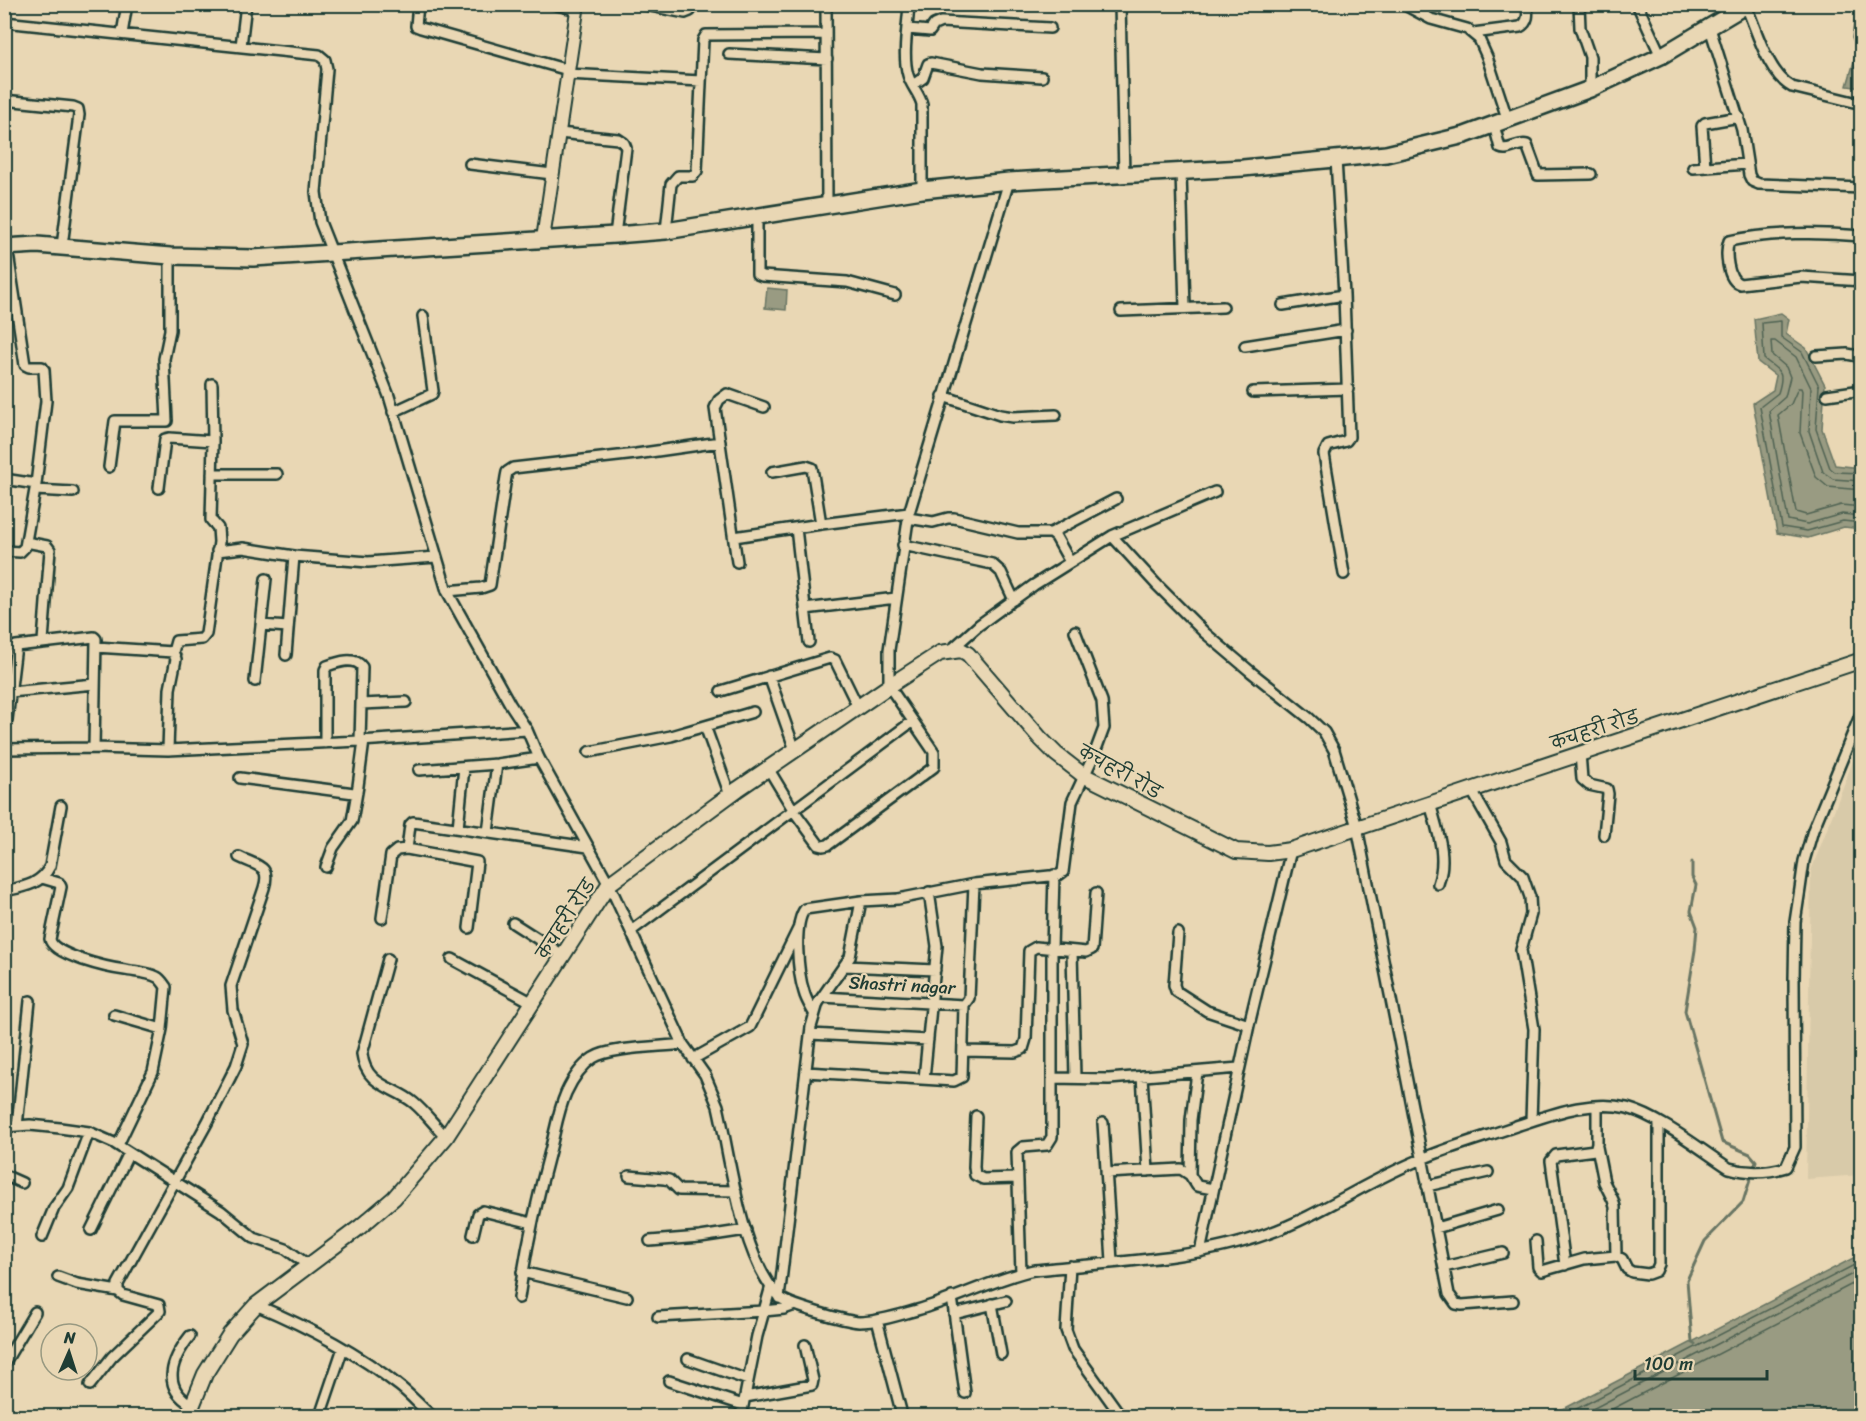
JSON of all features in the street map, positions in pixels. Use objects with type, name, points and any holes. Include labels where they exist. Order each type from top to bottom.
[{"type":"highway","points":[[6,247],[62,246],[170,256],[253,258],[615,235],[666,231],[922,190],[1009,181],[1180,172],[1386,154],[1436,143],[1501,123],[1590,89],[1661,56],[1747,5]]},
{"type":"main road","name":"कचहरी रोड","points":[[190,1411],[205,1374],[230,1334],[256,1305],[360,1227],[394,1198],[446,1137],[609,884],[768,768],[940,653],[961,650],[968,654],[1040,738],[1083,775],[1236,852],[1268,854],[1291,850],[1862,660]]},
{"type":"street","points":[[122,34],[127,4]]},
{"type":"street","points":[[240,46],[246,4]]},
{"type":"street","points":[[418,4],[416,26],[568,72],[701,81]]},
{"type":"street","points":[[543,239],[578,8],[554,4]]},
{"type":"street","points":[[640,4],[684,13],[690,11],[691,4]]},
{"type":"street","points":[[826,4],[827,206]]},
{"type":"street","points":[[909,4],[906,63],[908,78],[919,94],[922,104],[922,190]]},
{"type":"street","points":[[1120,4],[1124,175]]},
{"type":"street","points":[[1403,4],[1431,19],[1467,29],[1483,45],[1501,123],[1500,148],[1505,150],[1521,144],[1527,145],[1538,175],[1591,174]]},
{"type":"street","points":[[1473,33],[1520,27],[1526,24],[1527,4]]},
{"type":"street","points":[[1579,4],[1580,28],[1590,57],[1590,89]]},
{"type":"street","points":[[1637,4],[1661,56]]},
{"type":"street","points":[[1747,5],[1773,69],[1783,82],[1792,87],[1862,104]]},
{"type":"street","points":[[4,22],[318,55],[325,60],[327,69],[316,204],[320,222],[389,396],[447,591],[527,730],[609,884],[683,1044],[705,1075],[718,1106],[736,1191],[754,1252],[779,1298],[795,1305],[842,1319],[859,1322],[877,1320],[920,1309],[1021,1273],[1200,1252],[1233,1245],[1298,1222],[1421,1159],[1558,1112],[1597,1106],[1627,1108],[1659,1123],[1729,1168],[1742,1172],[1773,1171],[1786,1167],[1795,1147],[1795,922],[1804,861],[1813,830],[1862,711]]},
{"type":"street","points":[[908,29],[930,31],[934,25],[941,22],[1050,28]]},
{"type":"street","points":[[1710,27],[1739,117],[1752,181],[1759,184],[1862,188]]},
{"type":"street","points":[[666,231],[670,184],[678,176],[693,176],[697,171],[701,81],[706,35],[826,34]]},
{"type":"street","points":[[729,54],[827,58]]},
{"type":"street","points":[[913,85],[923,78],[928,64],[931,63],[982,72],[1042,77]]},
{"type":"street","points":[[4,100],[78,109],[62,246]]},
{"type":"street","points":[[1705,167],[1702,126],[1705,123],[1739,117]]},
{"type":"street","points":[[559,133],[618,139],[624,143],[626,148],[615,235]]},
{"type":"street","points":[[1336,159],[1346,330],[1349,437],[1346,441],[1328,446],[1324,454],[1344,574]]},
{"type":"street","points":[[470,164],[552,174]]},
{"type":"street","points":[[1693,168],[1747,164]]},
{"type":"street","points":[[1180,172],[1184,222],[1185,308]]},
{"type":"street","points":[[768,768],[794,810],[819,845],[823,846],[828,845],[934,767],[934,752],[889,686],[889,650],[909,515],[1009,181]]},
{"type":"street","points":[[757,217],[757,274],[847,282],[895,295]]},
{"type":"street","points":[[1862,236],[1815,234],[1751,237],[1729,240],[1727,248],[1732,278],[1735,283],[1794,277],[1862,280]]},
{"type":"street","points":[[4,551],[20,552],[26,542],[46,400],[45,369],[29,367],[25,364],[6,247]]},
{"type":"street","points":[[109,467],[115,421],[167,422],[164,359],[170,320],[170,256]]},
{"type":"street","points":[[1283,305],[1344,295]]},
{"type":"street","points":[[1121,311],[1223,307]]},
{"type":"street","points":[[393,412],[432,394],[433,391],[423,316]]},
{"type":"street","points":[[1245,346],[1346,330]]},
{"type":"street","points":[[1816,356],[1852,354],[1858,356],[1862,362]]},
{"type":"street","points":[[168,750],[170,689],[176,659],[173,652],[176,641],[205,636],[218,551],[219,531],[211,520],[212,384]]},
{"type":"street","points":[[1253,392],[1348,389]]},
{"type":"street","points":[[1827,395],[1862,390]]},
{"type":"street","points":[[737,562],[715,408],[727,394],[764,407]]},
{"type":"street","points":[[943,396],[1000,415],[1013,417],[1056,415]]},
{"type":"street","points":[[159,488],[165,440],[169,438],[213,441]]},
{"type":"street","points":[[447,591],[490,585],[506,477],[507,472],[513,468],[720,442]]},
{"type":"street","points":[[772,472],[806,466],[812,468],[820,524]]},
{"type":"street","points":[[212,474],[278,474]]},
{"type":"street","points":[[4,479],[35,487],[73,492]]},
{"type":"street","points":[[951,650],[966,635],[1014,600],[1112,536],[1215,492]]},
{"type":"street","points":[[734,537],[820,524],[909,515],[933,522],[954,518],[1018,534],[1051,533],[1116,499]]},
{"type":"street","points":[[796,528],[808,642]]},
{"type":"street","points":[[1051,533],[1056,537],[1070,562]]},
{"type":"street","points":[[1112,536],[1156,584],[1206,633],[1324,732],[1334,750],[1357,827],[1449,1294],[1456,1304],[1513,1300]]},
{"type":"street","points":[[26,542],[47,546],[50,550],[43,641]]},
{"type":"street","points":[[903,545],[992,564],[1001,572],[1014,600]]},
{"type":"street","points":[[218,551],[243,548],[294,556],[368,562],[436,557]]},
{"type":"street","points":[[286,655],[294,556]]},
{"type":"street","points":[[255,681],[266,579]]},
{"type":"street","points":[[805,609],[896,598]]},
{"type":"street","points":[[261,625],[288,627]]},
{"type":"street","points":[[814,1013],[803,989],[798,943],[801,914],[805,909],[861,901],[890,900],[974,884],[1063,872],[1070,810],[1104,728],[1104,714],[1098,687],[1075,632]]},
{"type":"street","points":[[7,720],[16,646],[43,641],[94,637],[96,639],[94,748]]},
{"type":"street","points":[[96,647],[173,652]]},
{"type":"street","points":[[721,691],[830,658],[835,660],[858,707]]},
{"type":"street","points":[[325,743],[325,670],[327,666],[354,660],[362,667],[362,741],[357,792],[352,821],[333,848],[326,867]]},
{"type":"street","points":[[769,676],[795,750]]},
{"type":"street","points":[[10,692],[95,684]]},
{"type":"street","points":[[361,704],[406,702]]},
{"type":"street","points":[[589,753],[671,736],[753,712]]},
{"type":"street","points":[[631,931],[913,721]]},
{"type":"street","points":[[705,726],[730,795]]},
{"type":"street","points":[[4,749],[168,750],[362,741],[527,730]]},
{"type":"street","points":[[1580,753],[1582,778],[1589,785],[1607,789],[1604,835]]},
{"type":"street","points":[[419,770],[540,758]]},
{"type":"street","points":[[488,832],[497,764]]},
{"type":"street","points":[[458,828],[464,767]]},
{"type":"street","points":[[240,778],[357,792]]},
{"type":"street","points":[[1471,789],[1501,842],[1506,860],[1523,877],[1530,897],[1531,914],[1521,950],[1534,1029],[1531,1121]]},
{"type":"street","points":[[1430,803],[1442,849],[1442,865],[1438,884]]},
{"type":"street","points":[[4,891],[32,885],[42,878],[50,866],[61,806]]},
{"type":"street","points":[[407,849],[410,825],[413,822],[588,847]]},
{"type":"street","points":[[382,918],[391,855],[397,850],[407,849],[477,862],[469,928]]},
{"type":"street","points":[[1200,1252],[1239,1068],[1291,850]]},
{"type":"street","points":[[118,1291],[122,1275],[176,1182],[236,1066],[243,1044],[233,1010],[231,986],[264,888],[266,872],[264,868],[239,858]]},
{"type":"street","points":[[1021,1273],[1016,1157],[1019,1149],[1043,1146],[1050,1142],[1054,875]]},
{"type":"street","points":[[42,878],[59,883],[61,887],[50,943],[60,951],[78,958],[122,970],[155,975],[166,987],[162,1029],[153,1072],[118,1145]]},
{"type":"street","name":"Shastri nagar","points":[[822,997],[964,1005],[969,998],[974,884]]},
{"type":"street","points":[[924,1079],[938,938],[929,892]]},
{"type":"street","points":[[963,1051],[1015,1052],[1023,1048],[1026,1039],[1029,951],[1036,947],[1086,952],[1092,949],[1096,892]]},
{"type":"street","points":[[779,1298],[814,1013],[822,997],[850,957],[861,901]]},
{"type":"street","points":[[513,923],[563,955]]},
{"type":"street","points":[[693,1059],[750,1027],[785,951],[799,927]]},
{"type":"street","points":[[1178,933],[1174,985],[1176,991],[1207,1011],[1249,1025]]},
{"type":"street","points":[[1072,951],[1075,1078]]},
{"type":"street","points":[[388,959],[362,1054],[363,1061],[374,1079],[414,1102],[446,1137]]},
{"type":"street","points":[[452,959],[533,1003]]},
{"type":"street","points":[[845,966],[935,970]]},
{"type":"street","points":[[17,1126],[30,1001]]},
{"type":"street","points":[[806,1072],[959,1080],[962,1077],[964,1005]]},
{"type":"street","points":[[114,1015],[162,1029]]},
{"type":"street","points":[[810,1034],[928,1040]]},
{"type":"street","points":[[519,1298],[532,1223],[566,1094],[585,1064],[596,1056],[610,1052],[683,1044]]},
{"type":"street","points":[[1052,1078],[1142,1076],[1239,1068]]},
{"type":"street","points":[[1190,1175],[1191,1120],[1197,1071]]},
{"type":"street","points":[[1142,1076],[1148,1171]]},
{"type":"street","points":[[1597,1106],[1597,1147],[1604,1182],[1615,1207],[1616,1256]]},
{"type":"street","points":[[976,1116],[975,1176],[983,1179],[1017,1178]]},
{"type":"street","points":[[1102,1123],[1112,1261]]},
{"type":"street","points":[[1536,1241],[1539,1270],[1546,1271],[1584,1259],[1616,1256],[1622,1259],[1629,1271],[1653,1273],[1658,1268],[1659,1123]]},
{"type":"street","points":[[4,1127],[30,1125],[89,1132],[118,1145],[221,1211],[254,1239],[286,1249],[308,1265]]},
{"type":"street","points":[[42,1237],[54,1208],[68,1188],[89,1132]]},
{"type":"street","points":[[1565,1265],[1551,1161],[1556,1155],[1592,1151],[1597,1147]]},
{"type":"street","points":[[91,1230],[129,1153]]},
{"type":"street","points":[[1106,1173],[1181,1170],[1190,1175],[1197,1186],[1213,1189]]},
{"type":"street","points":[[1427,1186],[1488,1172]]},
{"type":"street","points":[[4,1175],[22,1183]]},
{"type":"street","points":[[629,1176],[669,1180],[679,1190],[736,1191]]},
{"type":"street","points":[[1436,1228],[1498,1210]]},
{"type":"street","points":[[473,1235],[478,1214],[483,1211],[532,1223]]},
{"type":"street","points":[[650,1241],[700,1238],[746,1230]]},
{"type":"street","points":[[1444,1267],[1503,1253]]},
{"type":"street","points":[[1070,1266],[1066,1330],[1068,1338],[1121,1415]]},
{"type":"street","points":[[522,1272],[627,1297]]},
{"type":"street","points":[[58,1277],[77,1284],[118,1291],[159,1305],[160,1311],[112,1357],[90,1386]]},
{"type":"street","points":[[741,1416],[771,1286]]},
{"type":"street","points":[[952,1297],[965,1393]]},
{"type":"street","points":[[954,1314],[1006,1301]]},
{"type":"street","points":[[992,1304],[1001,1354]]},
{"type":"street","points":[[256,1305],[303,1324],[343,1348],[390,1379],[432,1416]]},
{"type":"street","points":[[658,1317],[764,1311],[784,1309],[795,1305]]},
{"type":"street","points":[[4,1364],[35,1312]]},
{"type":"street","points":[[877,1320],[901,1411],[900,1416]]},
{"type":"street","points":[[190,1336],[172,1362],[172,1373],[177,1393],[190,1411]]},
{"type":"street","points":[[669,1381],[744,1401],[812,1385],[813,1380],[805,1345]]},
{"type":"street","points":[[320,1416],[343,1348]]},
{"type":"street","points":[[688,1359],[748,1380]]},
{"type":"street","points":[[1099,1416],[1121,1415]]},
{"type":"shaded area","points":[[1861,740],[1861,1175],[1806,1179],[1811,871]]},
{"type":"water","points":[[1857,5],[1861,5],[1861,88],[1847,86],[1857,51],[1852,38]]},
{"type":"water","points":[[767,288],[787,290],[786,310],[765,308]]},
{"type":"water","points":[[1781,313],[1789,319],[1786,334],[1806,348],[1825,385],[1822,429],[1835,465],[1861,468],[1861,529],[1844,527],[1808,538],[1777,533],[1753,403],[1773,390],[1776,376],[1758,362],[1754,319]]},
{"type":"water","points":[[1861,1254],[1861,1416],[1550,1416]]},
{"type":"waterway","points":[[1692,862],[1692,877],[1696,885],[1691,911],[1697,927],[1685,1011],[1722,1142],[1750,1154],[1756,1161],[1743,1202],[1705,1241],[1687,1280],[1692,1342],[1695,1344]]}]
